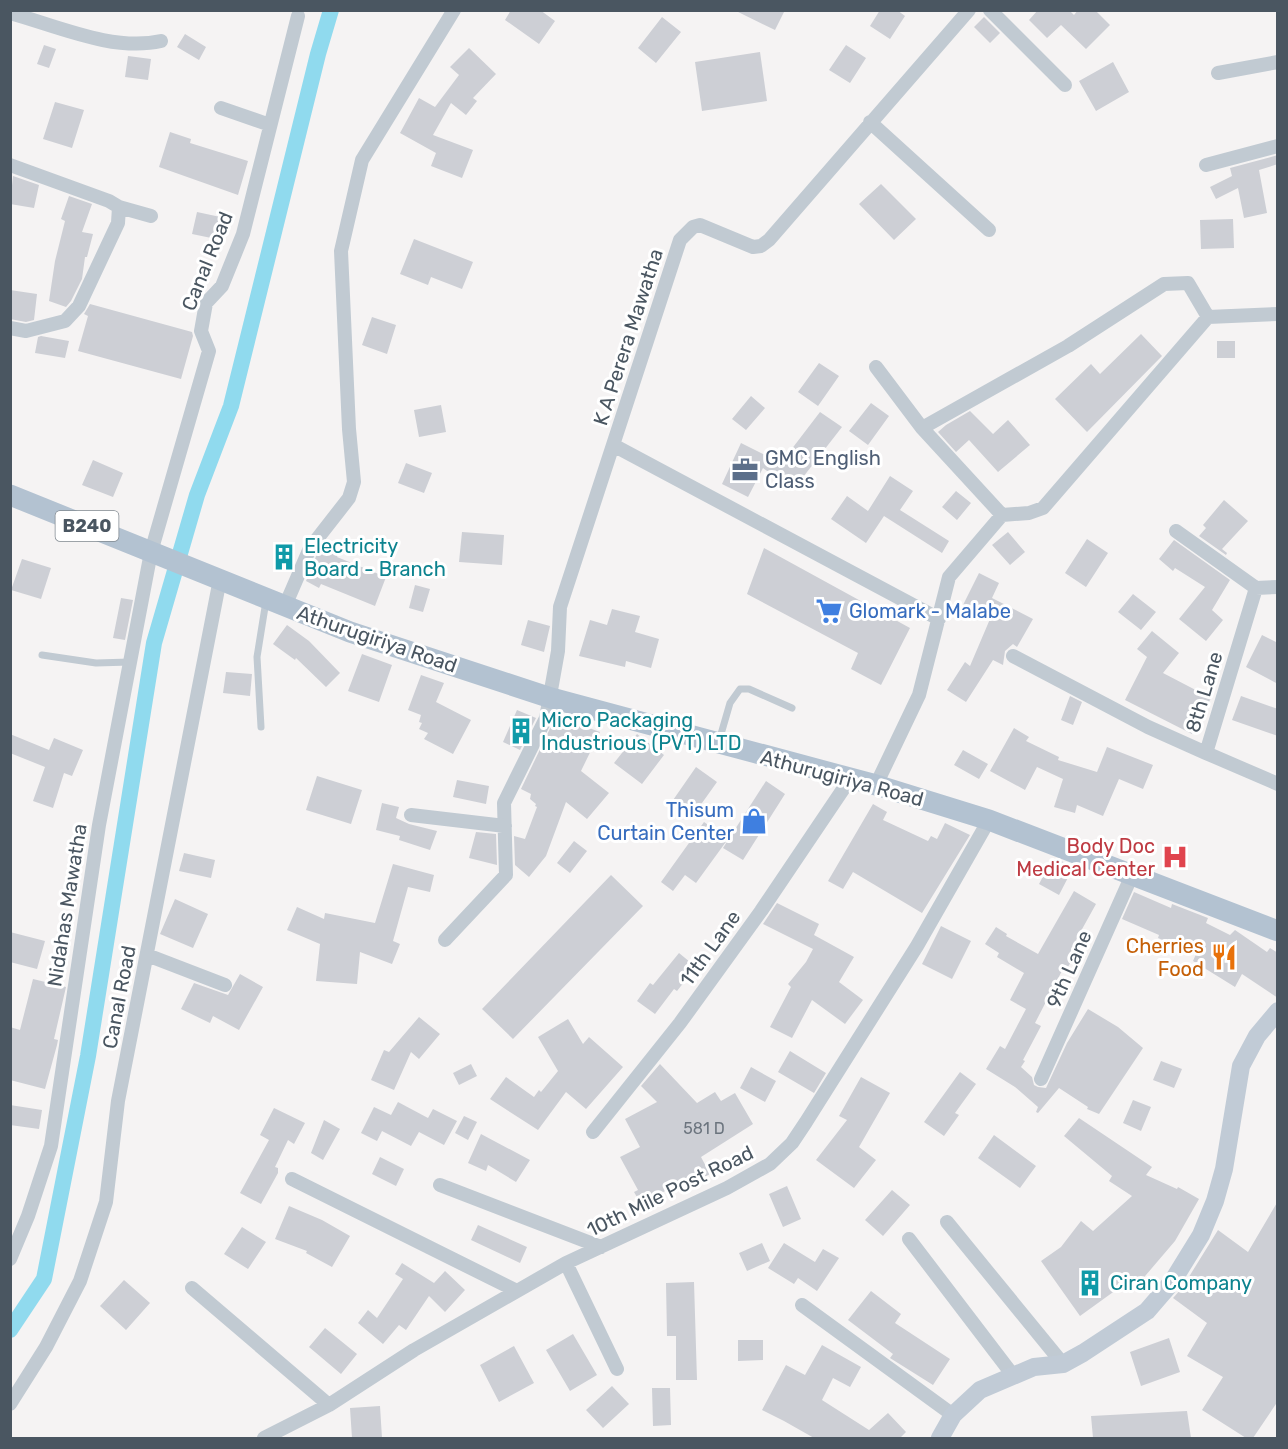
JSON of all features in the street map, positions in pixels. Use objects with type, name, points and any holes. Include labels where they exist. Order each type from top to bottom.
[{"type":"main road","name":"B240","points":[[10,495],[158,555]]},
{"type":"main road","name":"Athurugiriya Road","points":[[158,555],[350,632],[551,698],[876,785],[989,820],[1278,931]]},
{"type":"street","points":[[276,602],[310,548],[350,498],[354,482],[349,429],[341,251],[362,160],[454,10]]},
{"type":"street","name":"K A Perera Mawatha","points":[[445,940],[506,874],[504,803],[546,718],[558,651],[560,607],[680,240],[693,227],[700,225],[753,247],[761,246],[769,240],[969,10]]},
{"type":"street","points":[[990,10],[1065,85]]},
{"type":"street","points":[[10,13],[131,45],[161,41]]},
{"type":"street","name":"Canal Road","points":[[158,555],[209,351],[201,331],[206,303],[222,286],[243,234],[298,16]]},
{"type":"street","points":[[1218,73],[1278,62]]},
{"type":"street","points":[[221,108],[270,125]]},
{"type":"street","points":[[870,122],[989,230]]},
{"type":"street","points":[[1206,165],[1278,146]]},
{"type":"street","points":[[10,165],[109,201],[119,207],[152,216]]},
{"type":"street","points":[[10,328],[27,331],[65,321],[79,306],[118,223],[119,207]]},
{"type":"street","points":[[922,428],[1068,346],[1164,284],[1188,283],[1208,317]]},
{"type":"street","points":[[876,785],[919,695],[949,577],[1002,515],[1029,513],[1042,508],[1208,317],[1278,314]]},
{"type":"street","points":[[876,367],[922,428],[1002,515]]},
{"type":"street","points":[[613,445],[939,619]]},
{"type":"street","points":[[1176,531],[1256,588],[1278,587]]},
{"type":"street","name":"Nidahas Mawatha","points":[[10,1259],[28,1215],[51,1146],[99,825],[130,662],[158,555]]},
{"type":"street","name":"Canal Road","points":[[10,1404],[46,1347],[80,1281],[106,1202],[118,1101],[147,955],[213,577]]},
{"type":"street","name":"8th Lane","points":[[1256,588],[1206,753],[1278,784]]},
{"type":"street","points":[[1013,656],[1148,727],[1206,753]]},
{"type":"street","name":"11th Lane","points":[[593,1132],[680,1023],[761,911],[850,779]]},
{"type":"street","points":[[411,815],[505,826]]},
{"type":"street","name":"10th Mile Post Road","points":[[264,1438],[329,1404],[414,1350],[566,1263],[727,1188],[770,1164],[792,1143],[917,946],[989,820]]},
{"type":"street","name":"9th Lane","points":[[1041,1079],[1132,875]]},
{"type":"street","points":[[147,955],[225,985]]},
{"type":"street","points":[[940,1438],[953,1415],[980,1390],[1012,1374],[1034,1367],[1063,1364],[1083,1353],[1147,1311],[1172,1282],[1202,1235],[1215,1201],[1224,1169],[1241,1066],[1257,1036],[1278,1011]]},
{"type":"street","points":[[292,1179],[517,1291]]},
{"type":"street","points":[[440,1185],[601,1247]]},
{"type":"street","points":[[947,1222],[1063,1364]]},
{"type":"street","points":[[909,1239],[1012,1374]]},
{"type":"street","points":[[566,1263],[617,1369]]},
{"type":"street","points":[[192,1288],[329,1404]]},
{"type":"street","points":[[802,1305],[953,1415]]},
{"type":"lane","points":[[261,727],[257,657],[276,602]]},
{"type":"lane","points":[[42,655],[96,663],[130,662]]},
{"type":"lane","points":[[718,743],[730,703],[740,689],[749,689],[792,708]]},
{"type":"building","points":[[511,10],[540,10],[555,21],[539,44],[505,20]]},
{"type":"building","points":[[734,10],[785,10],[775,30]]},
{"type":"building","points":[[880,10],[897,10],[905,16],[890,39],[870,26]]},
{"type":"building","points":[[1038,10],[1069,10],[1074,15],[1078,10],[1095,10],[1110,25],[1086,49],[1061,25],[1047,38],[1029,20]]},
{"type":"building","points":[[662,17],[681,32],[656,63],[638,48]]},
{"type":"building","points":[[984,17],[1000,33],[990,43],[974,27]]},
{"type":"building","points":[[185,34],[206,47],[199,60],[177,47]]},
{"type":"building","points":[[44,45],[56,49],[49,68],[37,64]]},
{"type":"building","points":[[846,45],[866,58],[850,83],[829,70]]},
{"type":"building","points":[[469,48],[496,74],[473,98],[477,101],[466,115],[451,103],[433,135],[473,150],[462,178],[431,166],[436,153],[400,133],[419,98],[435,107],[459,75],[450,67]]},
{"type":"building","points":[[760,52],[767,101],[702,111],[695,62]]},
{"type":"building","points":[[128,56],[151,59],[148,80],[125,77]]},
{"type":"building","points":[[1113,62],[1129,92],[1096,111],[1079,81]]},
{"type":"building","points":[[55,102],[84,110],[72,148],[43,139]]},
{"type":"building","points":[[170,132],[191,139],[190,143],[248,161],[238,195],[159,167]]},
{"type":"building","points":[[1278,155],[1278,164],[1259,170],[1267,213],[1244,218],[1238,188],[1216,199],[1210,187],[1232,176],[1230,168]]},
{"type":"building","points":[[13,176],[39,185],[34,208],[10,204]]},
{"type":"building","points":[[881,184],[916,219],[894,240],[859,204]]},
{"type":"building","points":[[69,196],[92,204],[82,232],[93,234],[87,257],[85,257],[82,279],[66,307],[49,301],[55,261],[65,221],[61,219]]},
{"type":"building","points":[[197,212],[225,218],[221,240],[192,234]]},
{"type":"building","points":[[1233,219],[1234,248],[1201,249],[1200,220]]},
{"type":"building","points":[[414,239],[473,262],[462,289],[431,277],[428,285],[400,274]]},
{"type":"building","points":[[10,290],[37,294],[34,320],[26,322],[10,319]]},
{"type":"building","points":[[90,304],[192,332],[193,336],[181,379],[78,351],[88,316],[84,314]]},
{"type":"building","points":[[372,317],[396,325],[387,354],[362,345]]},
{"type":"building","points":[[1141,334],[1162,356],[1087,432],[1055,399],[1091,364],[1100,374]]},
{"type":"building","points":[[38,337],[69,341],[65,358],[35,353]]},
{"type":"building","points":[[1217,341],[1235,341],[1235,358],[1217,358]]},
{"type":"building","points":[[819,363],[839,376],[818,406],[798,392]]},
{"type":"building","points":[[751,396],[765,408],[746,430],[732,419]]},
{"type":"building","points":[[871,403],[889,416],[868,445],[849,431]]},
{"type":"building","points":[[441,405],[446,432],[419,437],[414,410]]},
{"type":"building","points":[[970,411],[993,434],[1008,420],[1030,445],[998,472],[969,440],[956,452],[938,432]]},
{"type":"building","points":[[820,412],[842,427],[793,490],[763,468],[748,497],[722,484],[741,443],[781,463]]},
{"type":"building","points":[[93,460],[123,473],[113,497],[82,485]]},
{"type":"building","points":[[406,463],[432,473],[424,493],[398,483]]},
{"type":"building","points":[[890,476],[913,491],[900,510],[949,541],[942,553],[884,516],[866,543],[831,519],[847,496],[868,511]]},
{"type":"building","points":[[956,491],[971,503],[957,520],[942,507]]},
{"type":"building","points":[[1224,500],[1248,521],[1222,549],[1227,553],[1226,555],[1199,536],[1206,528],[1203,525]]},
{"type":"building","points":[[462,532],[504,535],[502,565],[459,562]]},
{"type":"building","points":[[1008,532],[1025,552],[1010,565],[992,545]]},
{"type":"building","points":[[1087,539],[1108,553],[1086,587],[1065,573]]},
{"type":"building","points":[[1174,540],[1230,580],[1212,610],[1223,620],[1206,641],[1179,619],[1205,587],[1175,568],[1173,571],[1159,559]]},
{"type":"building","name":"Electricity Board - Branch","points":[[281,546],[294,550],[288,569],[274,565]]},
{"type":"building","points":[[323,546],[338,555],[337,557],[386,577],[375,606],[321,584],[319,588],[306,581],[317,554]]},
{"type":"building","name":"Glomark - Malabe","points":[[764,548],[910,628],[881,685],[851,669],[858,653],[747,594]]},
{"type":"building","points":[[22,559],[51,568],[41,599],[11,590]]},
{"type":"building","points":[[979,573],[999,583],[992,598],[1033,619],[1017,647],[1013,644],[1005,651],[1003,665],[993,660],[966,702],[947,690],[965,662],[970,666],[990,619],[963,605]]},
{"type":"building","points":[[415,585],[430,589],[423,612],[409,608]]},
{"type":"building","points":[[1133,594],[1156,612],[1141,630],[1118,612]]},
{"type":"building","points":[[121,598],[133,600],[125,640],[113,638]]},
{"type":"building","points":[[612,609],[640,616],[635,632],[659,639],[651,668],[626,661],[625,667],[579,656],[590,620],[607,625]]},
{"type":"building","points":[[528,620],[550,626],[544,652],[521,645]]},
{"type":"building","points":[[287,625],[309,641],[340,673],[326,687],[296,658],[295,660],[273,644]]},
{"type":"building","points":[[1152,631],[1179,653],[1163,673],[1211,698],[1192,734],[1125,700],[1147,657],[1137,649]]},
{"type":"building","points":[[1262,635],[1278,643],[1278,684],[1246,667]]},
{"type":"building","points":[[362,654],[392,665],[379,702],[348,691]]},
{"type":"building","points":[[226,672],[252,674],[250,696],[223,693]]},
{"type":"building","points":[[421,675],[444,683],[436,702],[471,720],[453,754],[424,739],[428,733],[419,729],[422,723],[419,722],[421,715],[408,710]]},
{"type":"building","points":[[1070,696],[1082,702],[1073,725],[1061,720]]},
{"type":"building","points":[[1241,696],[1278,709],[1278,736],[1232,720]]},
{"type":"building","name":"Micro Packaging Industrious (PVT) LTD","points":[[517,710],[536,718],[520,750],[503,742]]},
{"type":"building","points":[[556,716],[600,732],[581,771],[609,793],[587,819],[566,802],[546,856],[529,877],[515,865],[514,836],[525,839],[537,807],[530,799],[531,794],[521,789]]},
{"type":"building","points":[[1014,728],[1029,737],[1026,741],[1059,757],[1058,760],[1097,772],[1107,747],[1153,765],[1143,789],[1119,779],[1103,816],[1077,805],[1075,813],[1054,807],[1063,779],[1037,767],[1025,790],[990,771]]},
{"type":"building","points":[[10,734],[49,750],[54,738],[83,750],[72,776],[64,773],[53,808],[33,801],[45,767],[10,753]]},
{"type":"building","points":[[637,734],[664,755],[642,784],[614,763]]},
{"type":"building","points":[[963,750],[988,764],[979,779],[954,765]]},
{"type":"building","points":[[696,767],[717,782],[692,817],[671,803]]},
{"type":"building","points":[[317,776],[362,790],[351,824],[306,810]]},
{"type":"building","points":[[457,780],[489,786],[486,804],[453,797]]},
{"type":"building","name":"Thisum Curtain Center","points":[[766,781],[785,794],[743,860],[723,848]]},
{"type":"building","points":[[382,803],[399,807],[396,818],[437,831],[430,850],[399,840],[400,836],[376,830]]},
{"type":"building","points":[[873,804],[887,812],[883,820],[928,841],[931,836],[937,839],[945,823],[970,835],[922,913],[853,872],[843,889],[828,881]]},
{"type":"building","points":[[704,822],[728,839],[696,883],[685,875],[673,891],[661,882]]},
{"type":"building","points":[[476,832],[496,834],[497,865],[469,858]]},
{"type":"building","points":[[574,841],[587,851],[570,873],[557,863]]},
{"type":"building","points":[[184,853],[215,860],[211,878],[179,871]]},
{"type":"building","points":[[1053,858],[1074,866],[1059,895],[1039,884]]},
{"type":"building","points":[[393,864],[434,875],[430,892],[408,887],[393,941],[400,944],[392,964],[360,952],[357,984],[316,981],[320,944],[287,930],[297,907],[324,919],[325,913],[375,923]]},
{"type":"building","points":[[611,875],[643,906],[513,1039],[482,1009]]},
{"type":"building","points":[[1074,891],[1096,904],[1076,940],[1081,944],[1068,967],[1065,965],[1035,1023],[1041,1026],[1021,1067],[1032,1077],[1034,1085],[1046,1088],[1067,1043],[1088,1009],[1118,1027],[1143,1048],[1099,1114],[1087,1109],[1088,1107],[1059,1088],[1038,1113],[1036,1112],[1038,1107],[1015,1087],[986,1069],[1000,1046],[1005,1049],[1026,1009],[1010,1000],[1024,973],[997,957],[999,953],[985,944],[996,927],[1007,934],[1006,936],[1038,954]]},
{"type":"building","points":[[1134,892],[1171,908],[1172,904],[1208,918],[1206,923],[1230,935],[1235,930],[1267,952],[1270,948],[1278,953],[1278,998],[1242,974],[1235,987],[1193,961],[1196,954],[1122,919]]},
{"type":"building","points":[[175,899],[208,914],[193,948],[160,934]]},
{"type":"building","points":[[777,903],[819,924],[814,935],[854,957],[839,982],[863,1000],[845,1024],[812,1000],[792,1038],[770,1027],[791,987],[788,984],[806,962],[813,949],[763,924]]},
{"type":"building","points":[[941,926],[971,941],[952,979],[922,964]]},
{"type":"building","points":[[10,932],[45,941],[37,969],[10,962]]},
{"type":"building","points":[[679,953],[696,967],[677,991],[674,989],[655,1014],[637,1001],[650,983],[653,985]]},
{"type":"building","points":[[240,974],[263,987],[239,1030],[213,1016],[210,1023],[181,1009],[194,983],[228,995]]},
{"type":"building","points":[[33,979],[66,987],[54,1039],[58,1040],[57,1045],[45,1089],[10,1080],[10,1027],[20,1030]]},
{"type":"building","points":[[419,1017],[440,1034],[419,1059],[411,1052],[394,1090],[371,1080],[384,1050],[389,1052]]},
{"type":"building","points":[[568,1019],[583,1044],[589,1037],[623,1067],[586,1109],[566,1092],[538,1130],[490,1099],[506,1077],[534,1097],[539,1090],[541,1092],[558,1071],[538,1037]]},
{"type":"building","points":[[790,1051],[826,1073],[814,1093],[778,1072]]},
{"type":"building","points":[[1161,1061],[1182,1069],[1174,1088],[1153,1080]]},
{"type":"building","points":[[471,1064],[477,1076],[459,1085],[453,1073]]},
{"type":"building","points":[[660,1064],[697,1103],[715,1092],[721,1101],[735,1093],[753,1124],[701,1157],[710,1174],[670,1195],[667,1190],[641,1204],[634,1192],[638,1190],[620,1157],[640,1147],[625,1119],[657,1102],[641,1086]]},
{"type":"building","points":[[751,1067],[776,1081],[765,1102],[740,1088]]},
{"type":"building","points":[[960,1072],[976,1084],[955,1113],[959,1115],[944,1136],[924,1122]]},
{"type":"building","points":[[861,1077],[890,1093],[859,1147],[876,1160],[854,1188],[816,1160],[847,1120],[839,1116]]},
{"type":"building","points":[[1133,1100],[1151,1107],[1141,1131],[1123,1123]]},
{"type":"building","points":[[398,1102],[428,1118],[433,1109],[457,1121],[444,1145],[419,1132],[411,1146],[382,1131],[377,1141],[361,1133],[374,1107],[391,1115]]},
{"type":"building","points":[[10,1105],[42,1110],[39,1129],[10,1125]]},
{"type":"building","points":[[274,1108],[305,1123],[294,1144],[288,1140],[275,1167],[278,1168],[278,1173],[261,1204],[240,1193],[269,1140],[260,1135]]},
{"type":"building","points":[[464,1116],[477,1122],[468,1140],[455,1133]]},
{"type":"building","points":[[1079,1118],[1152,1167],[1146,1175],[1177,1189],[1178,1187],[1199,1199],[1175,1241],[1140,1282],[1134,1277],[1080,1316],[1041,1261],[1061,1247],[1081,1221],[1093,1231],[1132,1196],[1109,1181],[1112,1176],[1064,1136]]},
{"type":"building","points":[[324,1120],[340,1129],[323,1160],[311,1153]]},
{"type":"building","points":[[481,1134],[530,1160],[516,1182],[488,1165],[486,1171],[468,1163]]},
{"type":"building","points":[[994,1135],[1036,1166],[1020,1188],[978,1158]]},
{"type":"building","points":[[380,1157],[404,1169],[396,1186],[372,1174]]},
{"type":"building","points":[[787,1186],[801,1219],[783,1227],[769,1194]]},
{"type":"building","points":[[892,1190],[910,1205],[883,1236],[865,1220]]},
{"type":"building","points":[[1278,1201],[1278,1401],[1253,1438],[1246,1438],[1202,1410],[1223,1377],[1187,1356],[1207,1323],[1173,1298],[1182,1288],[1218,1230],[1248,1252]]},
{"type":"building","points":[[289,1206],[322,1220],[350,1236],[332,1267],[306,1253],[307,1251],[275,1239]]},
{"type":"building","points":[[478,1225],[527,1247],[520,1263],[471,1240]]},
{"type":"building","points":[[242,1227],[266,1242],[248,1269],[224,1254]]},
{"type":"building","points":[[762,1243],[770,1261],[747,1271],[739,1253]]},
{"type":"building","points":[[784,1243],[815,1262],[823,1249],[839,1258],[817,1291],[798,1278],[794,1284],[768,1268]]},
{"type":"building","points":[[402,1263],[434,1283],[445,1271],[465,1290],[445,1312],[429,1296],[406,1330],[399,1325],[383,1344],[358,1323],[368,1310],[377,1318],[403,1279],[395,1274]]},
{"type":"building","points":[[124,1280],[150,1303],[126,1330],[100,1306]]},
{"type":"building","points":[[694,1282],[697,1380],[676,1380],[676,1336],[667,1336],[666,1283]]},
{"type":"building","points":[[871,1291],[901,1314],[895,1323],[950,1359],[933,1385],[890,1358],[893,1354],[848,1320]]},
{"type":"building","points":[[325,1328],[357,1354],[341,1374],[309,1347]]},
{"type":"building","points":[[573,1334],[597,1375],[570,1391],[546,1350]]},
{"type":"building","points":[[1169,1338],[1180,1372],[1141,1386],[1130,1352]]},
{"type":"building","points":[[738,1340],[763,1340],[763,1360],[738,1361]]},
{"type":"building","points":[[822,1345],[861,1367],[850,1387],[833,1378],[822,1400],[869,1430],[888,1413],[906,1432],[900,1438],[814,1438],[762,1410],[786,1365],[805,1375]]},
{"type":"building","points":[[514,1346],[534,1383],[499,1402],[480,1365]]},
{"type":"building","points":[[612,1386],[629,1404],[603,1428],[586,1410]]},
{"type":"building","points":[[652,1388],[670,1388],[671,1425],[653,1426]]},
{"type":"building","points":[[380,1406],[382,1438],[352,1438],[350,1408]]},
{"type":"building","points":[[1187,1411],[1191,1438],[1093,1438],[1091,1416]]},
{"type":"waterway","points":[[10,1330],[44,1279],[88,1056],[154,643],[197,495],[231,406],[318,54],[331,10]]},
{"type":"place","name":"GMC English Class","points":[[745,470]]},
{"type":"place","name":"Electricity Board - Branch","points":[[284,557]]},
{"type":"place","name":"Glomark - Malabe","points":[[829,611]]},
{"type":"place","name":"Micro Packaging Industrious (PVT) LTD","points":[[521,731]]},
{"type":"place","name":"Thisum Curtain Center","points":[[754,821]]},
{"type":"place","name":"Body Doc Medical Center","points":[[1175,857]]},
{"type":"place","name":"Cherries Food","points":[[1224,957]]},
{"type":"place","name":"Ciran Company","points":[[1090,1283]]}]
